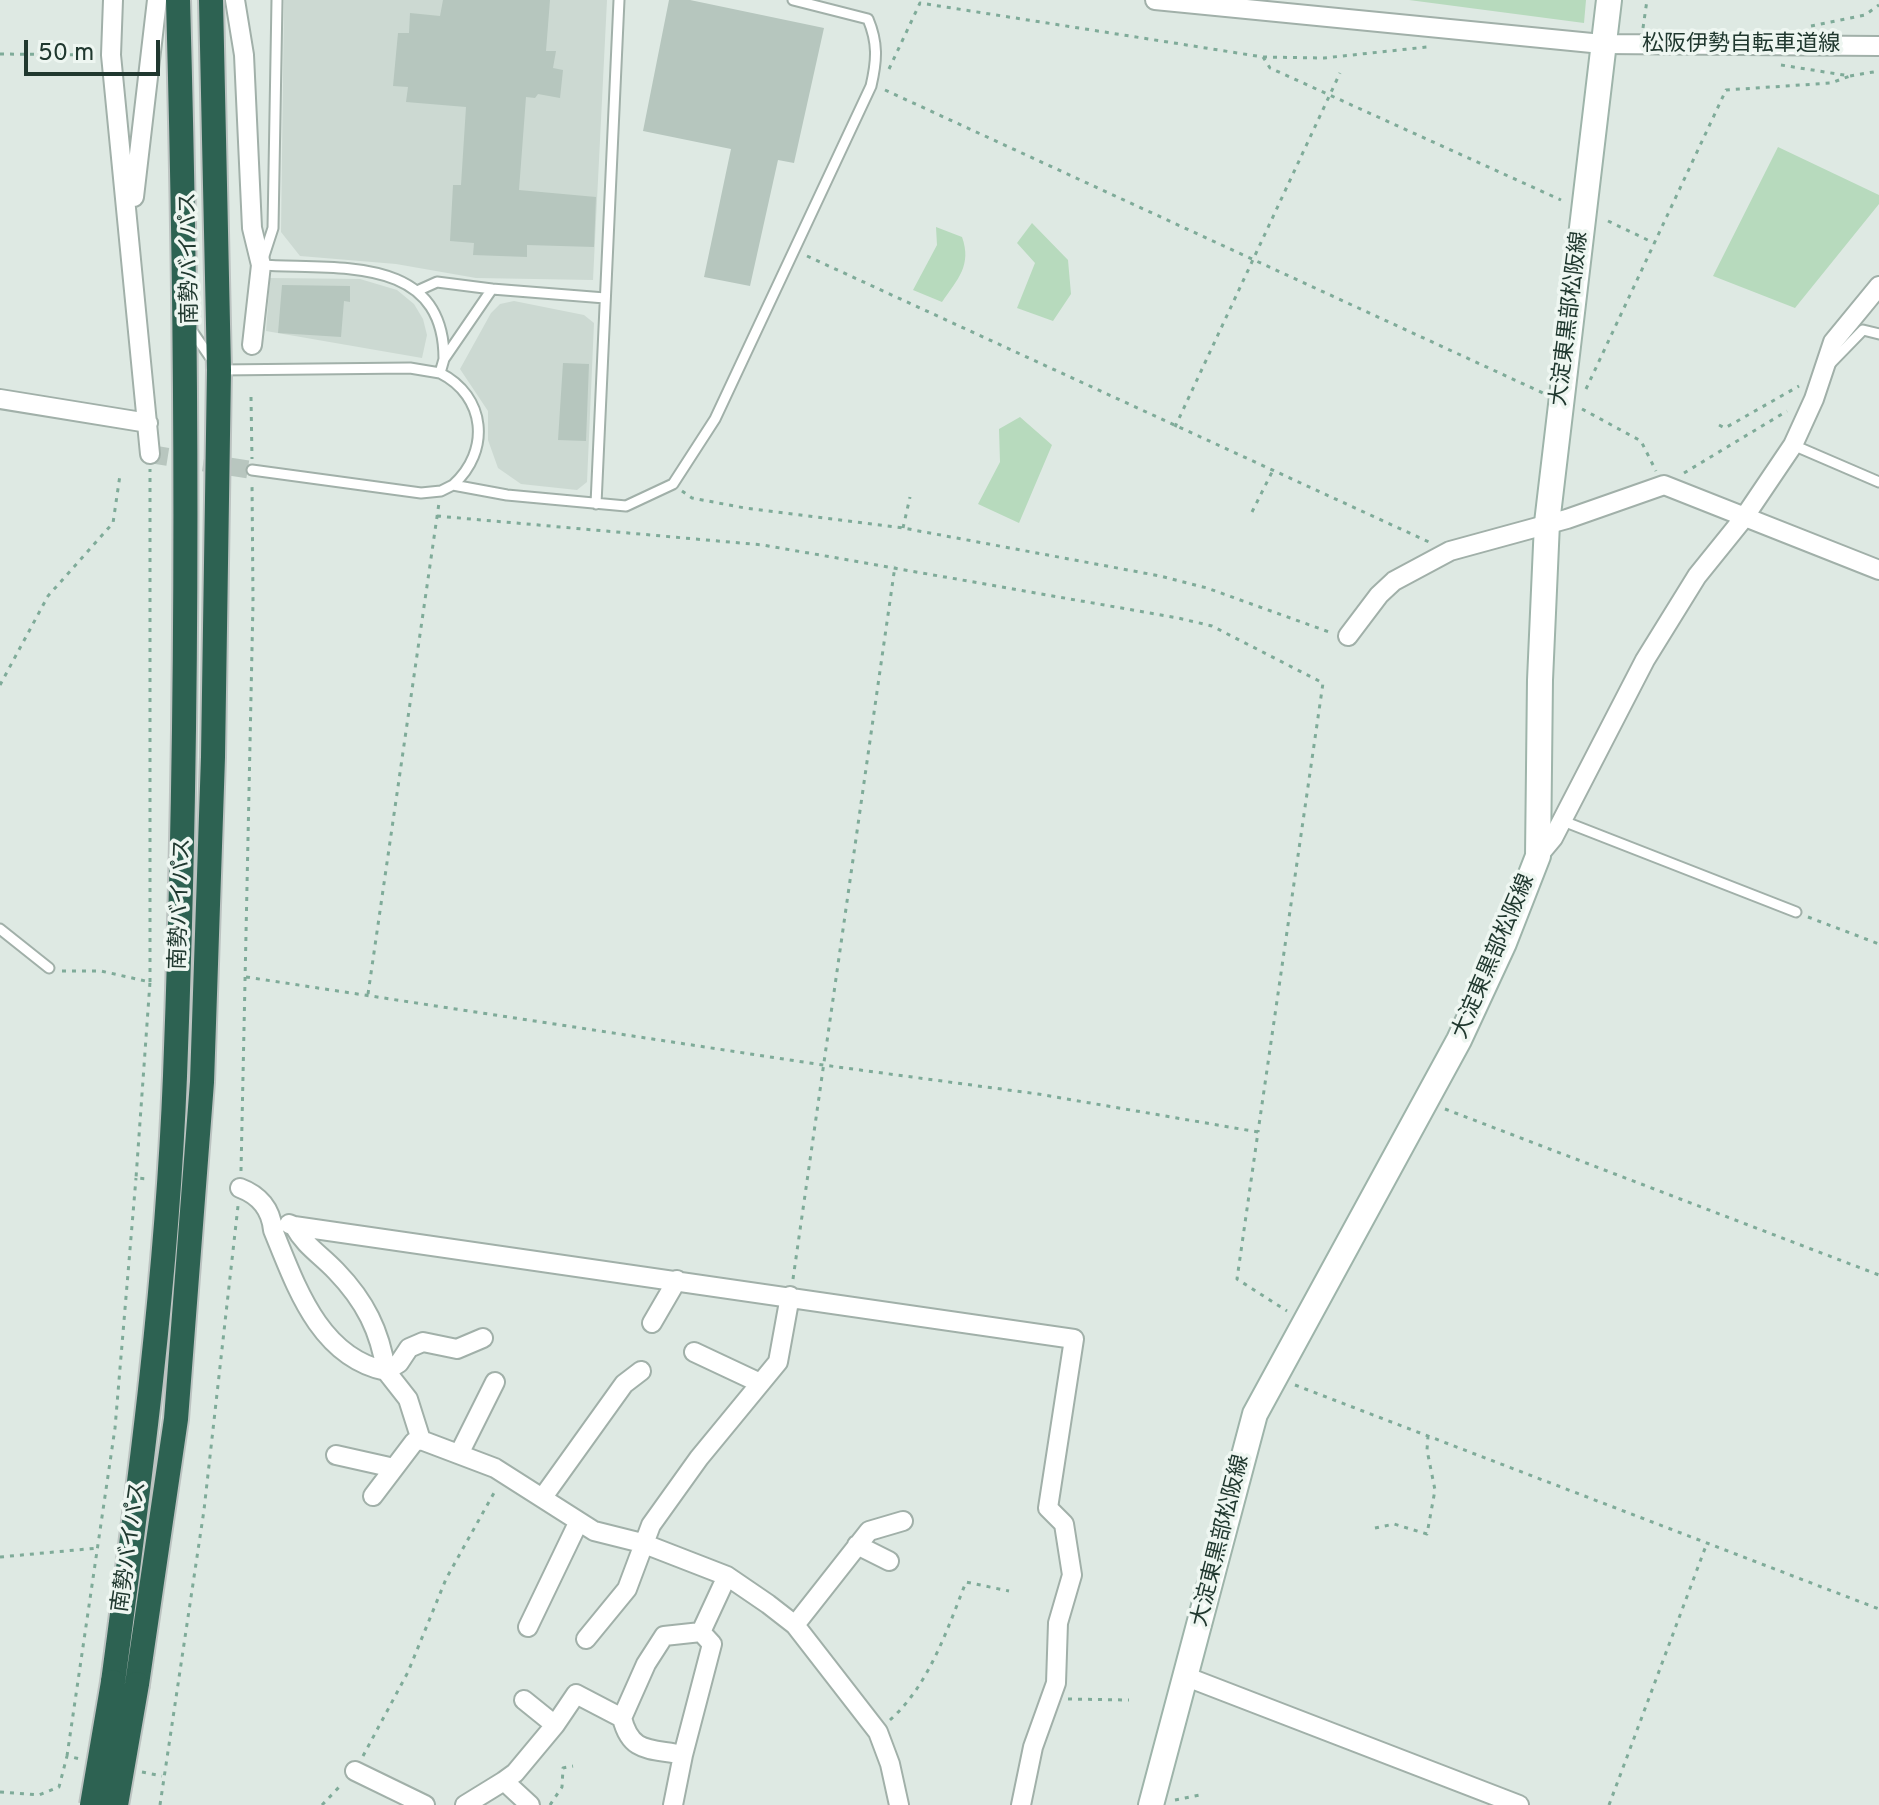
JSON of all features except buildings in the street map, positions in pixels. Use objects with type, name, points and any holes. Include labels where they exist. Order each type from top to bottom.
[{"type":"highway","name":"南勢バイパス","points":[[116,1805],[175,1079],[187,316],[178,0]]},
{"type":"highway","name":"南勢バイパス","points":[[92,1805],[125,1683],[176,1419],[202,1082],[213,757],[219,370],[211,0]]},
{"type":"main road","name":"大淀東黒部松阪線","points":[[1151,1805],[1255,1414],[1274,1374],[1426,1102],[1504,943],[1538,856],[1540,680],[1547,523],[1567,398],[1609,0]]},
{"type":"street","points":[[113,0],[111,55],[150,454]]},
{"type":"street","points":[[130,231],[157,0]]},
{"type":"street","points":[[235,0],[244,55],[252,228],[261,265],[252,345]]},
{"type":"street","name":"松阪伊勢自転車道線","points":[[1155,0],[1604,37],[1641,46],[1879,46]]},
{"type":"street","points":[[1538,856],[1563,821],[1645,660],[1697,576],[1743,519],[1793,445],[1814,399],[1821,369],[1833,342],[1879,286]]},
{"type":"street","points":[[0,399],[148,423]]},
{"type":"street","points":[[1348,636],[1379,595],[1394,581],[1450,551],[1664,485],[1743,519],[1879,570]]},
{"type":"street","points":[[240,1188],[255,1194],[271,1217],[273,1230],[310,1316],[348,1355],[368,1367],[386,1371],[399,1363],[409,1348],[423,1342],[457,1349],[483,1338]]},
{"type":"street","points":[[271,1217],[294,1226],[1074,1339],[1048,1508],[1064,1524],[1072,1575],[1058,1623],[1056,1683],[1033,1747],[1021,1805]]},
{"type":"street","points":[[294,1226],[304,1244],[335,1270],[368,1308],[383,1348],[386,1371],[408,1399],[421,1440]]},
{"type":"street","points":[[652,1323],[677,1280]]},
{"type":"street","points":[[586,1639],[627,1589],[651,1525],[699,1458],[778,1362],[790,1296]]},
{"type":"street","points":[[694,1352],[760,1383]]},
{"type":"street","points":[[543,1497],[624,1384],[641,1371]]},
{"type":"street","points":[[459,1454],[495,1382]]},
{"type":"street","points":[[373,1496],[414,1442],[421,1440],[505,1474],[578,1523],[642,1543],[727,1576],[795,1625],[878,1732],[890,1764],[899,1805]]},
{"type":"street","points":[[336,1455],[394,1468]]},
{"type":"street","points":[[795,1625],[869,1531],[903,1521]]},
{"type":"street","points":[[528,1627],[578,1523]]},
{"type":"street","points":[[857,1545],[889,1561]]},
{"type":"street","points":[[701,1632],[727,1576]]},
{"type":"street","points":[[683,1755],[636,1745],[627,1738],[622,1718],[646,1664],[664,1636],[701,1632]]},
{"type":"street","points":[[673,1805],[712,1644],[701,1632]]},
{"type":"street","points":[[1187,1677],[1519,1805]]},
{"type":"street","points":[[465,1805],[515,1773],[576,1694],[622,1718]]},
{"type":"street","points":[[524,1700],[555,1725]]},
{"type":"street","points":[[355,1771],[425,1805]]},
{"type":"street","points":[[504,1781],[530,1805]]},
{"type":"lane","points":[[277,0],[273,228],[261,265],[381,272],[406,282],[417,291],[441,328],[444,359]]},
{"type":"lane","points":[[596,504],[619,0]]},
{"type":"lane","points":[[453,485],[507,495],[626,506],[673,484],[715,419],[871,86],[877,58],[875,38],[868,19],[793,0]]},
{"type":"lane","points":[[417,291],[437,282],[605,298]]},
{"type":"lane","points":[[440,373],[444,359],[492,289]]},
{"type":"lane","points":[[187,316],[200,347],[219,370],[410,368],[440,373],[463,389],[479,424],[473,462],[453,485],[441,491],[421,493],[252,470]]},
{"type":"lane","points":[[1821,369],[1863,330],[1879,334]]},
{"type":"lane","points":[[1793,445],[1879,482]]},
{"type":"lane","points":[[1563,821],[1796,912]]},
{"type":"lane","points":[[0,929],[49,968]]},
{"type":"path","points":[[1641,46],[1647,0]]},
{"type":"path","points":[[1437,46],[1324,58],[1263,57],[920,3],[886,74],[871,86],[1567,398],[1582,410],[1641,441],[1664,485],[1807,399],[1814,399]]},
{"type":"path","points":[[0,54],[111,55]]},
{"type":"path","points":[[1263,57],[1270,68],[1329,97],[1561,200]]},
{"type":"path","points":[[1175,427],[1340,73]]},
{"type":"path","points":[[1567,398],[1583,394],[1726,90],[1831,83],[1850,76]]},
{"type":"path","points":[[1608,221],[1654,243]]},
{"type":"path","points":[[792,250],[1450,551]]},
{"type":"path","points":[[1719,425],[1725,428],[1790,393],[1821,369]]},
{"type":"path","points":[[160,1805],[204,1510],[240,1188],[246,977],[251,397]]},
{"type":"path","points":[[67,1756],[115,1428],[150,982],[150,454]]},
{"type":"path","points":[[1252,512],[1272,472]]},
{"type":"path","points":[[0,685],[48,596],[113,523],[120,475]]},
{"type":"path","points":[[673,484],[692,498],[903,528],[1160,576],[1207,588],[1317,631],[1348,636]]},
{"type":"path","points":[[368,994],[441,491]]},
{"type":"path","points":[[903,528],[910,497]]},
{"type":"path","points":[[437,516],[763,545],[895,566],[1212,626],[1323,683],[1237,1279],[1303,1322]]},
{"type":"path","points":[[790,1296],[895,566]]},
{"type":"path","points":[[1796,912],[1879,944]]},
{"type":"path","points":[[49,968],[66,973],[101,971],[150,982]]},
{"type":"path","points":[[246,977],[823,1065],[1038,1094],[1258,1132]]},
{"type":"path","points":[[1426,1102],[1879,1275]]},
{"type":"path","points":[[136,1178],[149,1179]]},
{"type":"path","points":[[1274,1374],[1879,1609]]},
{"type":"path","points":[[1375,1528],[1394,1524],[1427,1534],[1435,1490],[1428,1436]]},
{"type":"path","points":[[322,1805],[355,1771],[408,1672],[446,1579],[505,1474]]},
{"type":"path","points":[[1609,1805],[1707,1543]]},
{"type":"path","points":[[0,1557],[98,1548]]},
{"type":"path","points":[[878,1732],[908,1704],[914,1688],[937,1655],[966,1582],[1009,1591]]},
{"type":"path","points":[[1052,1698],[1129,1700]]},
{"type":"path","points":[[550,1805],[562,1787],[563,1768],[573,1766]]},
{"type":"shaded area","points":[[284,0],[607,0],[593,280],[476,278],[396,264],[300,256],[281,232]]},
{"type":"shaded area","points":[[270,278],[360,279],[397,290],[414,304],[423,319],[427,335],[422,358],[266,331]]},
{"type":"shaded area","points":[[514,301],[584,315],[594,323],[587,482],[577,490],[521,484],[498,468],[488,440],[488,411],[460,369],[491,313],[500,304]]},
{"type":"green space","points":[[1409,0],[1586,0],[1584,23]]},
{"type":"green space","points":[[1778,147],[1879,195],[1879,204],[1795,308],[1713,276]]},
{"type":"green space","points":[[1032,223],[1068,260],[1071,294],[1053,321],[1017,308],[1035,263],[1017,243]]},
{"type":"green space","points":[[936,227],[962,237],[965,247],[962,271],[942,302],[913,290],[937,245]]},
{"type":"green space","points":[[1020,417],[1052,445],[1019,523],[978,504],[1000,462],[999,429]]},
{"type":"tunnel","points":[[150,454],[252,470]]}]
